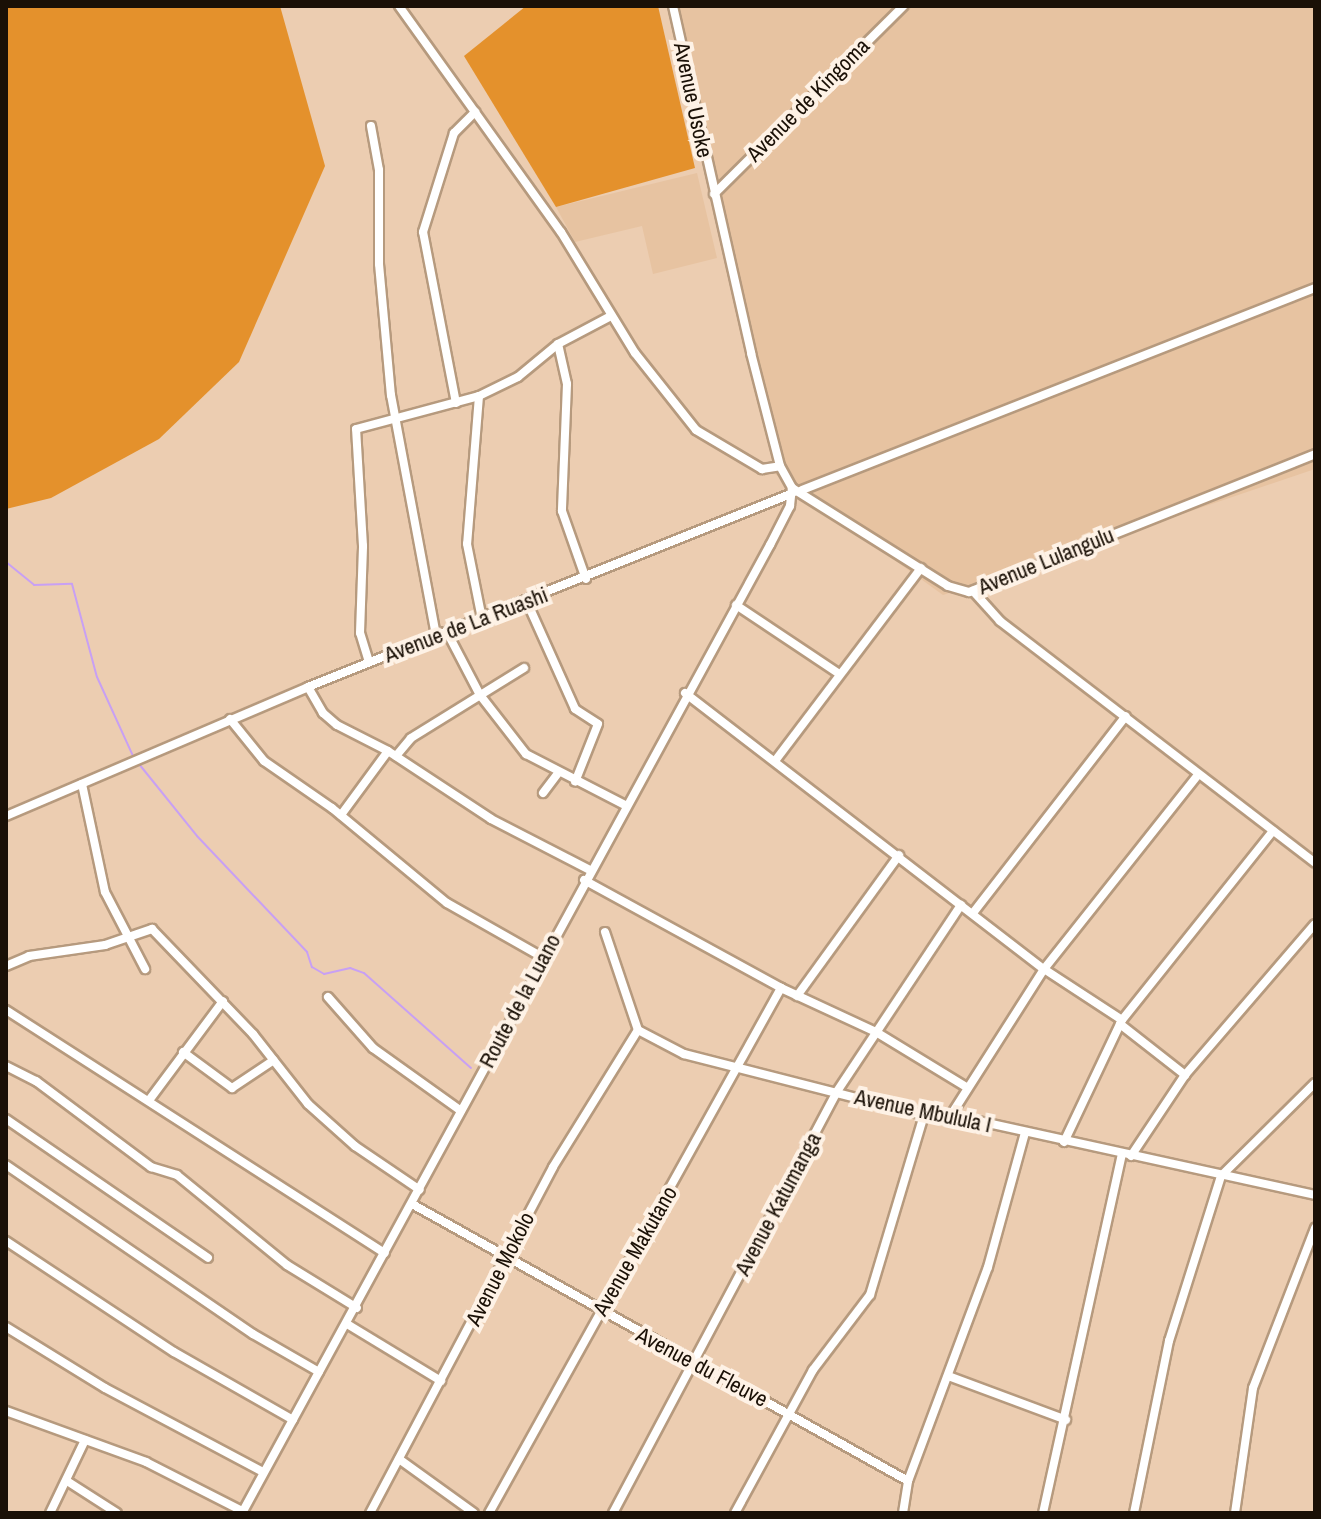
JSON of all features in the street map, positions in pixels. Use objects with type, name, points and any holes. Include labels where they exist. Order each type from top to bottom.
[{"type":"street","points":[[399,6],[561,232],[609,317],[696,430],[762,469],[780,466]]},
{"type":"street","name":"Avenue Usoke","points":[[673,6],[714,194],[780,466],[796,490]]},
{"type":"street","name":"Avenue de Kingoma","points":[[714,194],[903,6]]},
{"type":"street","points":[[456,403],[423,232],[454,133],[475,112]]},
{"type":"street","points":[[371,126],[379,170],[380,276],[396,421],[436,636]]},
{"type":"street","name":"Avenue de La Ruashi","points":[[6,816],[369,662],[586,579],[796,490],[1315,288]]},
{"type":"street","points":[[369,662],[360,633],[363,546],[355,432],[479,396],[518,377],[558,344],[609,317]]},
{"type":"street","points":[[558,344],[567,384],[562,511],[586,579]]},
{"type":"street","points":[[479,396],[467,544],[482,619]]},
{"type":"street","name":"Avenue Lulangulu","points":[[796,490],[954,589],[973,591],[1315,454]]},
{"type":"street","name":"Route de la Luano","points":[[242,1512],[357,1308],[796,490]]},
{"type":"street","points":[[775,761],[838,673],[921,568]]},
{"type":"street","points":[[973,591],[1000,621],[1315,863]]},
{"type":"street","points":[[527,602],[575,709],[598,724],[575,782]]},
{"type":"street","points":[[736,605],[838,673]]},
{"type":"street","points":[[447,632],[480,695],[526,754],[575,782],[625,805]]},
{"type":"street","points":[[341,815],[392,753],[524,668]]},
{"type":"street","points":[[308,687],[330,720],[392,753],[491,819],[590,870]]},
{"type":"street","points":[[685,693],[1044,969],[1121,1022],[1185,1075]]},
{"type":"street","points":[[973,913],[1126,716]]},
{"type":"street","points":[[230,719],[256,754],[341,815],[447,903],[544,958]]},
{"type":"street","points":[[543,793],[558,773]]},
{"type":"street","points":[[951,1115],[1044,969],[1198,775]]},
{"type":"street","points":[[82,784],[105,892],[125,938],[145,969]]},
{"type":"street","points":[[1064,1142],[1121,1022],[1273,831]]},
{"type":"street","points":[[797,996],[899,855]]},
{"type":"street","points":[[584,880],[781,988],[876,1032],[966,1087]]},
{"type":"street","name":"Avenue Katumanga","points":[[613,1513],[836,1093],[961,905]]},
{"type":"street","points":[[1043,1513],[1126,1155],[1185,1075],[1315,924]]},
{"type":"street","points":[[6,966],[29,956],[125,938],[152,929],[223,1001],[308,1104],[349,1141],[420,1190]]},
{"type":"street","points":[[605,932],[638,1030]]},
{"type":"street","name":"Avenue Makutano","points":[[489,1513],[781,988]]},
{"type":"street","points":[[328,997],[373,1048],[461,1111]]},
{"type":"street","points":[[6,999],[10,1012],[150,1099],[385,1253]]},
{"type":"street","points":[[150,1099],[223,1001]]},
{"type":"street","name":"Avenue Mbulula I","points":[[638,1030],[684,1054],[738,1065],[924,1115],[951,1115],[1315,1195]]},
{"type":"street","name":"Avenue Mokolo","points":[[370,1513],[553,1167],[638,1030]]},
{"type":"street","points":[[183,1052],[232,1088],[274,1060]]},
{"type":"street","points":[[6,1066],[36,1081],[151,1167],[177,1175],[287,1265],[357,1308]]},
{"type":"street","points":[[1134,1513],[1172,1328],[1221,1176],[1315,1083]]},
{"type":"street","points":[[735,1513],[827,1349],[870,1295],[924,1115]]},
{"type":"street","points":[[6,1119],[208,1258]]},
{"type":"street","points":[[903,1513],[908,1481],[988,1267],[1025,1133]]},
{"type":"street","points":[[6,1165],[253,1334],[319,1372]]},
{"type":"street","name":"Avenue du Fleuve","points":[[412,1204],[600,1312],[908,1481]]},
{"type":"street","points":[[1235,1513],[1253,1388],[1315,1228]]},
{"type":"street","points":[[6,1241],[174,1352],[293,1420]]},
{"type":"street","points":[[347,1324],[441,1381]]},
{"type":"street","points":[[6,1327],[105,1388],[263,1472]]},
{"type":"street","points":[[948,1376],[1066,1420]]},
{"type":"street","points":[[6,1411],[146,1462],[242,1512]]},
{"type":"street","points":[[50,1513],[85,1440]]},
{"type":"street","points":[[399,1459],[474,1513]]},
{"type":"street","points":[[67,1481],[117,1513]]},
{"type":"shaded area","points":[[6,6],[280,6],[325,166],[239,362],[159,439],[51,498],[6,509]]},
{"type":"shaded area","points":[[526,6],[658,6],[695,168],[556,207],[464,56]]},
{"type":"shaded area","points":[[678,6],[1315,6],[1315,469],[943,595],[775,474]]},
{"type":"shaded area","points":[[697,173],[717,258],[653,274],[642,226],[575,242],[556,207]]},
{"type":"waterway","points":[[6,562],[34,585],[72,584],[97,677],[133,756]]},
{"type":"waterway","points":[[139,764],[197,836],[307,952],[312,967],[324,974],[350,968],[364,973],[471,1068]]}]
